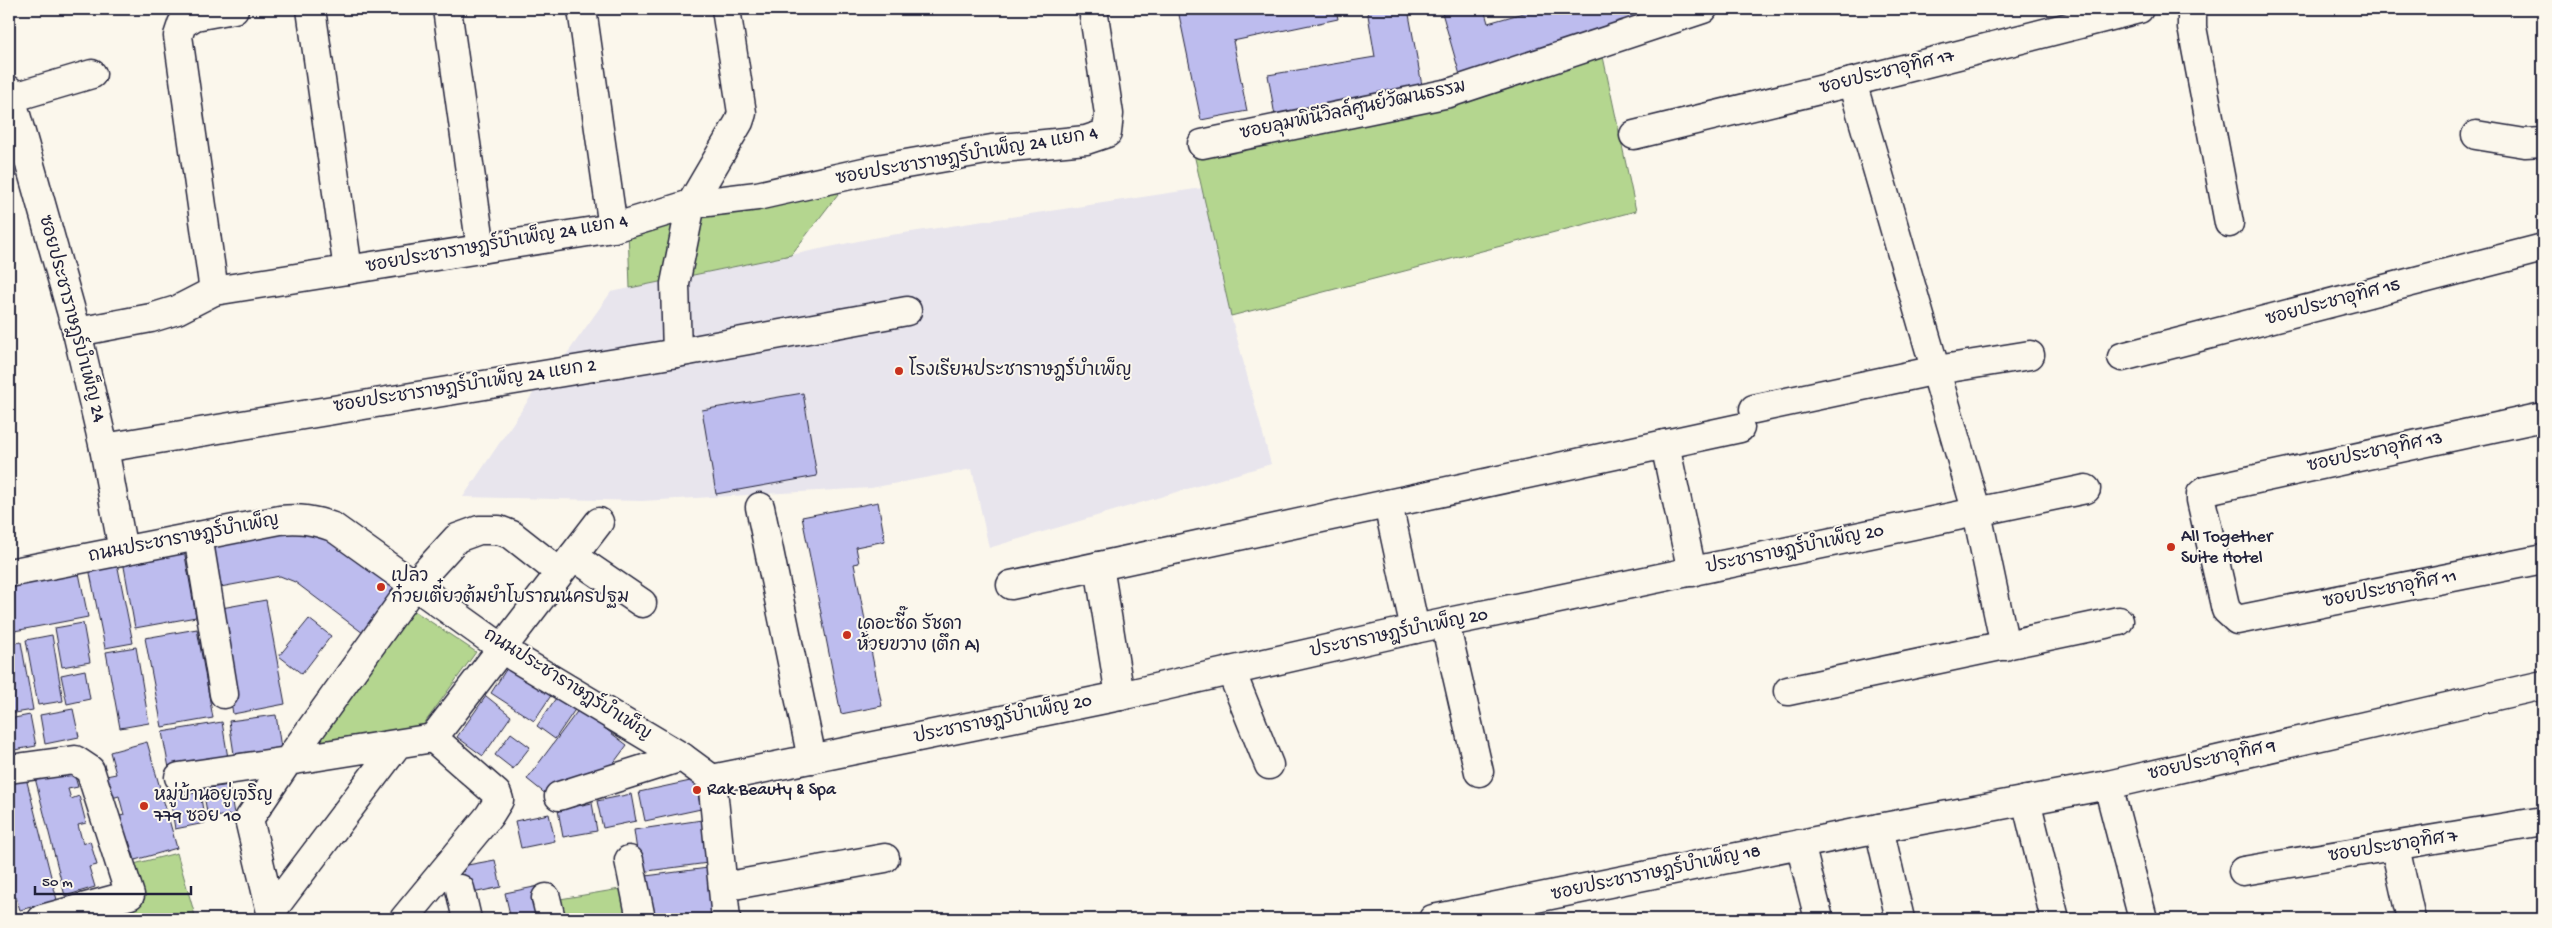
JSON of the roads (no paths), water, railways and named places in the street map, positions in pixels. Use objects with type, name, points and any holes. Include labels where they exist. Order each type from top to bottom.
[{"type":"street","points":[[214,292],[178,36],[182,24],[195,16],[234,9]]},
{"type":"street","points":[[310,9],[348,270]]},
{"type":"street","points":[[447,9],[481,249]]},
{"type":"street","points":[[582,9],[613,228]]},
{"type":"street","points":[[677,353],[675,284],[691,204],[739,122],[742,113],[726,9]]},
{"type":"street","name":"ซอยประชาราษฎร์บำเพ็ญ 24 แยก 4","points":[[76,332],[151,318],[177,310],[214,292],[613,228],[691,204],[757,196],[878,169],[992,149],[1086,140],[1107,133],[1109,114],[1093,9]]},
{"type":"street","name":"ซอยลุมพินีวิลล์ศูนย์วัฒนธรรม","points":[[1202,144],[1449,93],[1703,9]]},
{"type":"street","name":"ซอยประชาอุทิศ 17","points":[[1634,135],[2139,9]]},
{"type":"street","points":[[2192,9],[2192,27],[2229,223]]},
{"type":"street","points":[[10,94],[92,74]]},
{"type":"street","points":[[1852,82],[1977,513],[2005,646]]},
{"type":"street","name":"ซอยประชาราษฎร์บำเพ็ญ 24","points":[[10,94],[18,161],[76,332],[104,448],[123,551]]},
{"type":"street","points":[[2476,135],[2526,143],[2543,142]]},
{"type":"street","name":"ซอยประชาอุทิศ 15","points":[[2122,358],[2543,248]]},
{"type":"street","name":"ซอยประชาราษฎร์บำเพ็ญ 24 แยก 2","points":[[104,448],[677,353],[907,310]]},
{"type":"street","points":[[1012,585],[1665,444],[1747,419],[1937,370],[2030,355]]},
{"type":"street","name":"ซอยประชาอุทิศ 13","points":[[2237,620],[2226,610],[2201,500],[2201,494],[2206,490],[2543,417]]},
{"type":"street","points":[[1665,444],[1692,572]]},
{"type":"street","name":"ประชาราษฎร์บำเพ็ญ 20","points":[[712,779],[1120,696],[1415,629],[2086,489]]},
{"type":"street","points":[[1388,504],[1415,629]]},
{"type":"street","points":[[760,508],[812,759]]},
{"type":"street","name":"ถนนประชาราษฎร์บำเพ็ญ","points":[[9,573],[280,520],[299,518],[315,520],[333,527],[516,658],[682,757],[712,779]]},
{"type":"street","points":[[179,777],[433,738],[503,647],[564,562],[599,522]]},
{"type":"street","points":[[397,744],[272,912],[249,819],[288,761],[414,585],[457,538],[468,532],[490,528],[512,535],[642,603]]},
{"type":"street","points":[[198,536],[224,694]]},
{"type":"street","name":"ซอยประชาอุทิศ 11","points":[[2237,620],[2543,559]]},
{"type":"street","points":[[1099,566],[1120,696]]},
{"type":"street","points":[[1788,691],[2119,622]]},
{"type":"street","points":[[1444,623],[1478,772]]},
{"type":"street","points":[[1231,671],[1269,765]]},
{"type":"street","name":"ซอยประชาอุทิศ 9","points":[[1879,828],[2108,785],[2543,685]]},
{"type":"street","points":[[404,919],[489,816],[499,800],[497,794],[433,738]]},
{"type":"street","points":[[558,796],[682,757]]},
{"type":"street","points":[[9,770],[75,760],[90,770],[130,895],[42,919]]},
{"type":"street","points":[[712,779],[726,919]]},
{"type":"street","points":[[2108,785],[2143,919]]},
{"type":"street","points":[[2026,800],[2055,919]]},
{"type":"street","name":"ซอยประชาอุทิศ 7","points":[[2243,871],[2543,821]]},
{"type":"street","points":[[1879,828],[1900,919]]},
{"type":"street","name":"ซอยประชาราษฎร์บำเพ็ญ 18","points":[[1449,918],[1879,828]]},
{"type":"street","points":[[1800,844],[1819,919]]},
{"type":"street","points":[[2395,847],[2410,919]]},
{"type":"street","points":[[723,887],[885,858]]},
{"type":"street","points":[[629,860],[641,919]]},
{"type":"street","points":[[460,889],[467,919]]},
{"type":"place","name":"โรงเรียนประชาราษฎร์บำเพ็ญ","points":[[899,371]]},
{"type":"place","name":"All Together Suite Hotel","points":[[2171,547]]},
{"type":"place","name":"เปลว ก๋วยเตี๋ยวต้มยำโบราณนครปฐม","points":[[381,587]]},
{"type":"place","name":"เดอะซี๊ด รัชดา ห้วยขวาง (ตึก A)","points":[[847,635]]},
{"type":"place","name":"Rak Beauty & Spa","points":[[697,790]]},
{"type":"place","name":"หมู่บ้านอยู่เจริญ 779 ซอย 10","points":[[144,806]]}]
